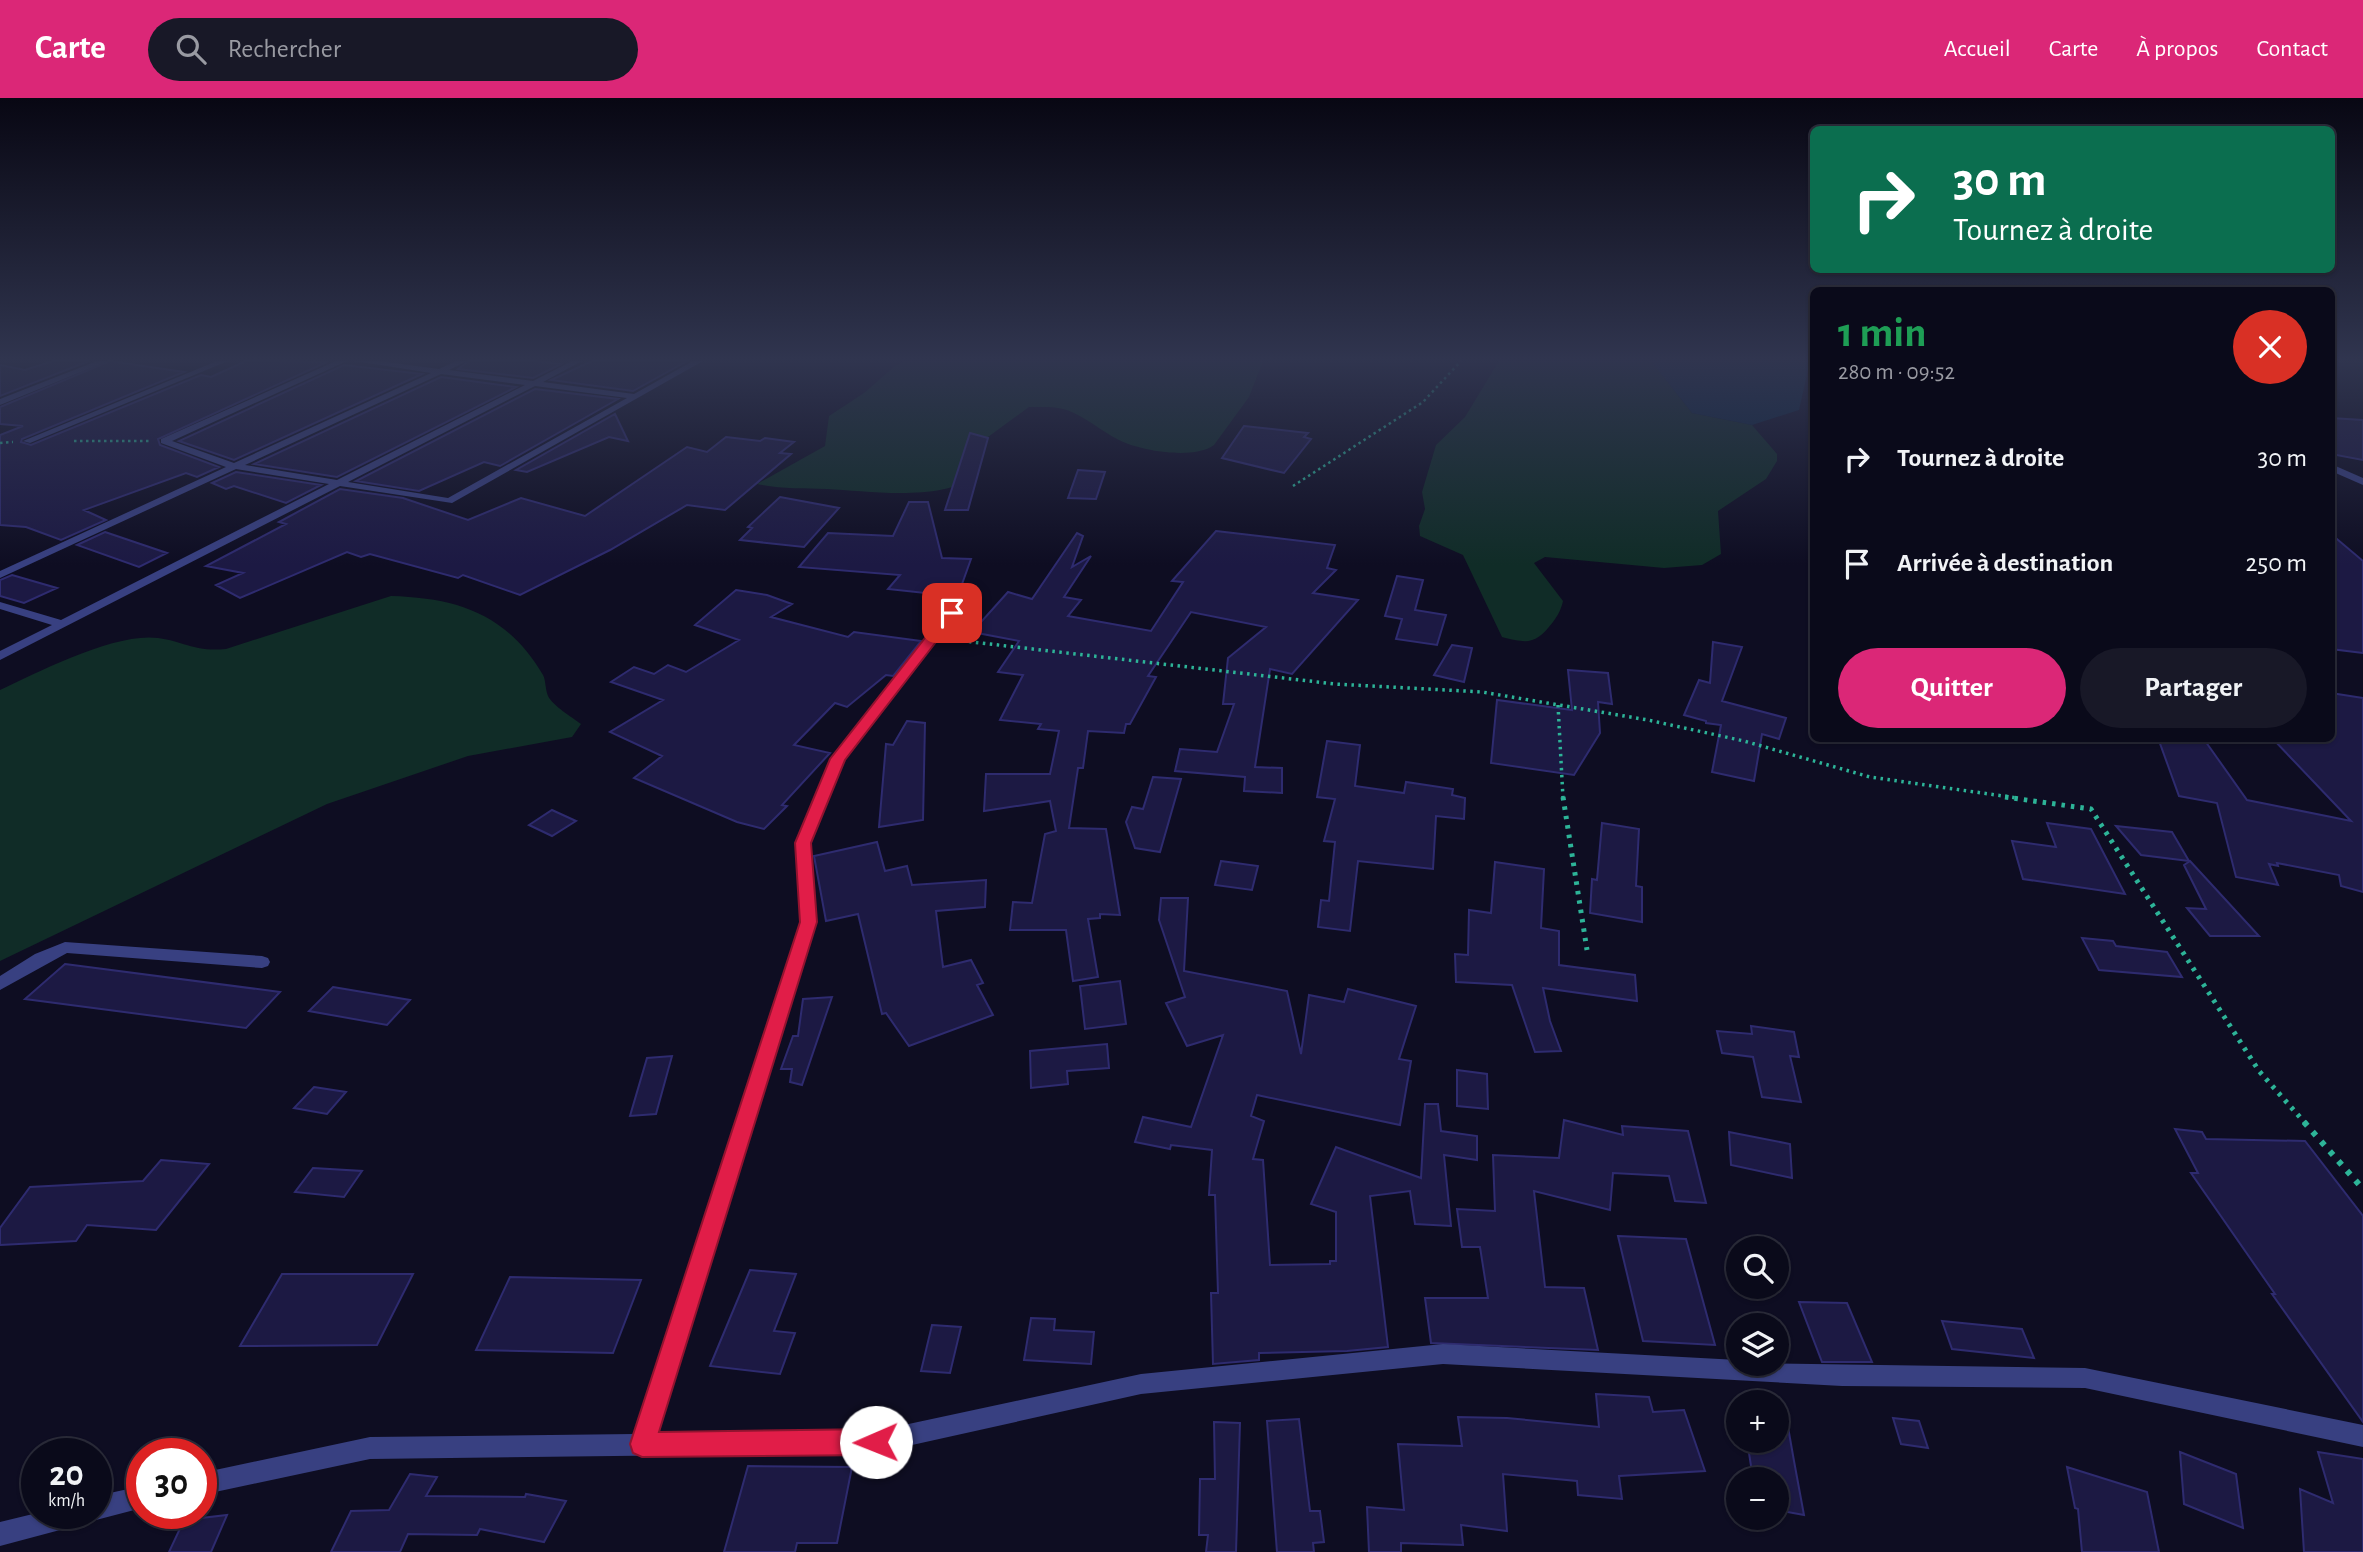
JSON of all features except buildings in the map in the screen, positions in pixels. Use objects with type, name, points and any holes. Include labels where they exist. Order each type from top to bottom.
[{"type":"street","points":[[27,441],[57,429]]},
{"type":"street","points":[[164,442],[193,429]]},
{"type":"street","points":[[0,575],[314,429]]},
{"type":"street","points":[[0,656],[445,429]]},
{"type":"street","points":[[164,442],[232,466],[449,501],[579,429]]},
{"type":"street","points":[[2335,469],[2363,482]]},
{"type":"street","points":[[0,605],[61,624]]},
{"type":"street","points":[[642,1444],[808,922],[803,843],[837,759],[952,613]]},
{"type":"street","points":[[0,984],[41,958],[65,947],[262,962]]},
{"type":"street","points":[[217,1481],[370,1448],[876,1442],[1141,1384],[1443,1354],[1842,1376],[2085,1378],[2363,1436]]},
{"type":"street","points":[[0,1534],[21,1528]]},
{"type":"path","points":[[1293,486],[1381,429]]},
{"type":"path","points":[[68,441],[164,442]]},
{"type":"path","points":[[933,638],[1335,684],[1482,692],[1744,741],[1870,777],[2091,809],[2259,1071],[2363,1189]]},
{"type":"path","points":[[1558,705],[1564,816],[1587,950]]},
{"type":"green space","points":[[827,429],[999,429],[962,456],[975,476],[944,489],[883,493],[783,488],[757,484],[825,446]]},
{"type":"green space","points":[[1101,429],[1226,429],[1214,445],[1194,452],[1140,448],[1119,440]]},
{"type":"green space","points":[[1453,429],[1755,429],[1777,454],[1777,461],[1766,479],[1718,511],[1721,554],[1702,565],[1664,568],[1545,557],[1534,563],[1563,601],[1558,615],[1542,635],[1519,641],[1502,637],[1463,555],[1420,536],[1419,526],[1425,509],[1422,492],[1436,445]]},
{"type":"green space","points":[[391,596],[415,597],[459,606],[479,613],[497,624],[529,654],[543,675],[550,700],[581,724],[572,737],[468,756],[327,804],[0,961],[0,690],[78,655],[121,641],[158,638],[198,648],[226,649]]},
{"type":"route","points":[[876,1442],[642,1444],[808,922],[803,843],[837,759],[952,613]]}]
